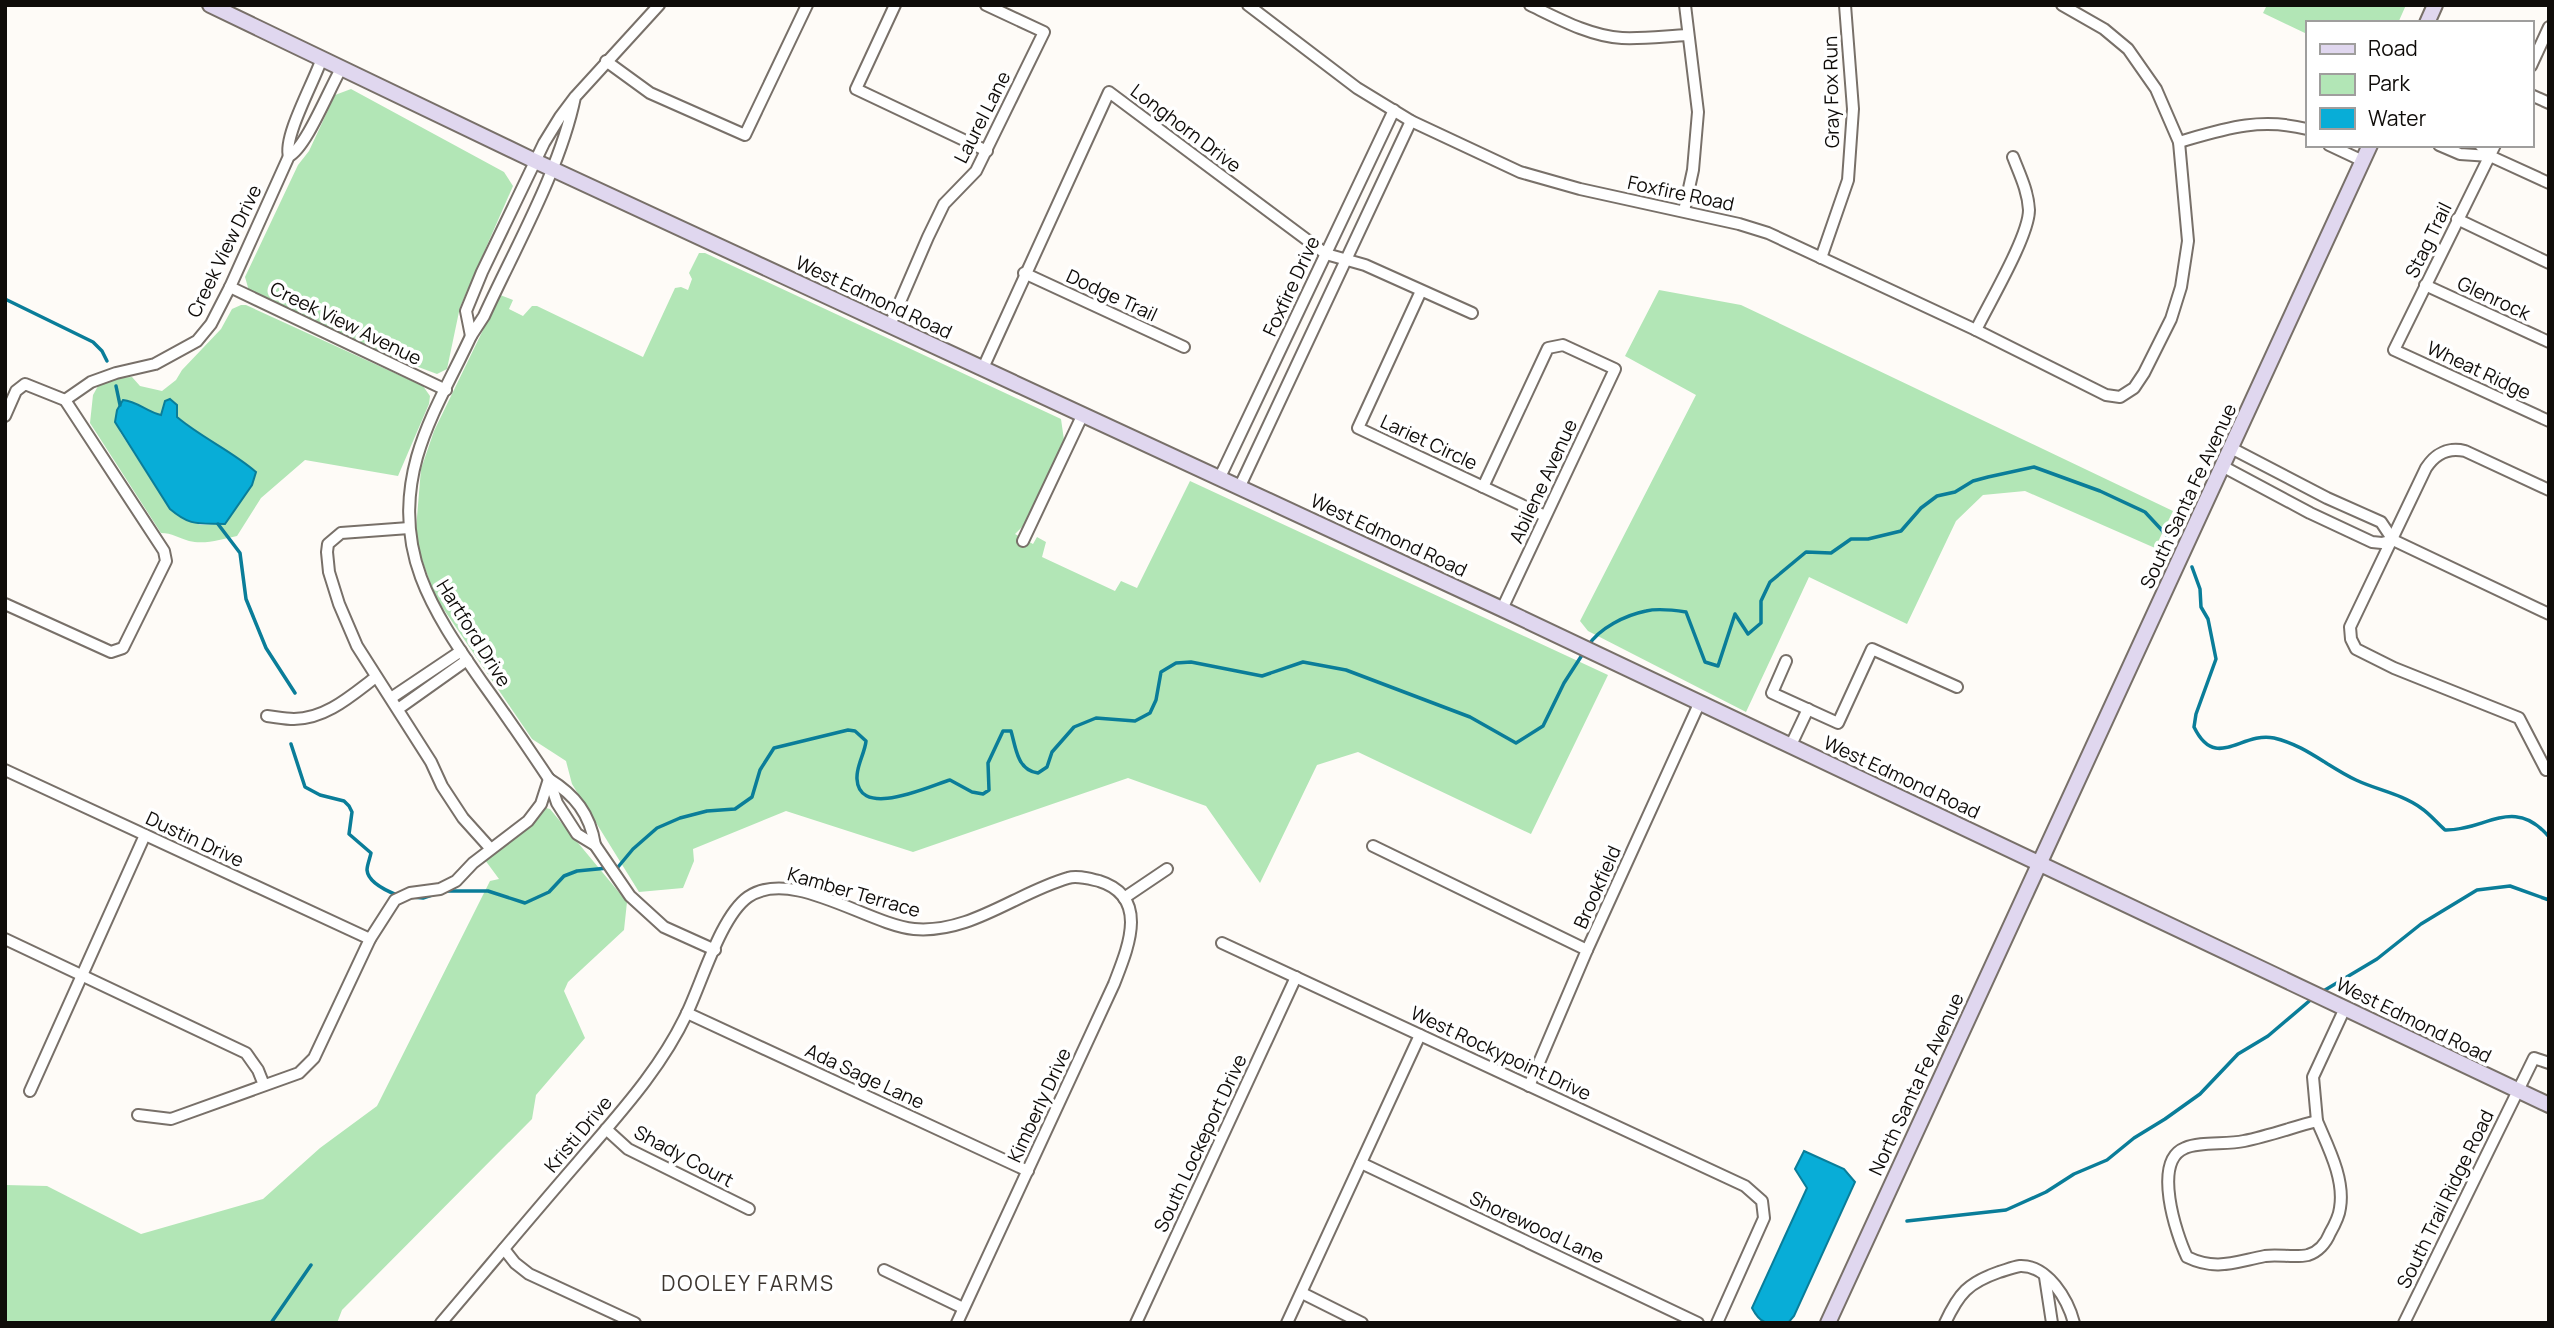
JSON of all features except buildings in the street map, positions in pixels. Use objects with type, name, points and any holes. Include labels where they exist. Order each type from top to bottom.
[{"type":"main road","name":"West Edmond Road","points":[[210,5],[552,169],[1240,486],[1790,747],[2040,862],[2549,1105]]},
{"type":"main road","points":[[2428,21],[2435,5]]},
{"type":"main road","name":"South Santa Fe Avenue","points":[[2040,862],[2370,147]]},
{"type":"main road","name":"North Santa Fe Avenue","points":[[1828,1323],[2040,862]]},
{"type":"street","name":"Hartford Drive","points":[[471,336],[466,311],[535,161],[560,117],[575,97],[659,5]]},
{"type":"street","points":[[606,61],[650,93],[745,135],[807,5]]},
{"type":"street","points":[[895,5],[856,89],[987,151]]},
{"type":"street","name":"Laurel Lane","points":[[890,326],[944,204],[976,171],[1044,32],[986,5]]},
{"type":"street","points":[[1530,5],[1577,27],[1603,35],[1622,38],[1688,34]]},
{"type":"street","points":[[1684,211],[1693,170],[1698,112],[1685,5]]},
{"type":"street","name":"Gray Fox Run","points":[[1821,257],[1848,180],[1853,109],[1845,5]]},
{"type":"street","points":[[2062,5],[2104,29],[2127,49],[2156,89],[2179,142],[2239,125],[2268,123],[2306,129]]},
{"type":"street","name":"Foxfire Road","points":[[1256,8],[1357,88],[1411,121],[1520,172],[1553,183],[1684,211],[1768,233],[1976,330],[2106,395],[2119,397],[2134,388],[2144,373],[2171,319],[2181,287],[2188,241],[2179,142]]},
{"type":"street","points":[[2533,62],[2549,27]]},
{"type":"street","name":"Creek View Drive","points":[[65,400],[91,382],[155,364],[197,341],[211,324],[289,156],[289,137],[322,58]]},
{"type":"street","name":"Creek View Drive","points":[[289,156],[296,153],[303,144],[342,67]]},
{"type":"street","name":"Longhorn Drive","points":[[983,368],[1024,273],[1109,92],[1326,254],[1366,265],[1472,313]]},
{"type":"street","points":[[2533,96],[2549,103]]},
{"type":"street","name":"Hartford Drive","points":[[575,97],[570,120],[552,169],[484,316],[471,336],[417,456],[410,502],[414,559],[430,602],[549,779],[557,803],[577,834],[595,845],[630,896],[646,912],[664,927],[715,950]]},
{"type":"street","name":"Foxfire Drive","points":[[1220,477],[1394,110]]},
{"type":"street","name":"Foxfire Drive","points":[[1240,486],[1411,121]]},
{"type":"street","points":[[2333,147],[2363,161]]},
{"type":"street","points":[[2444,147],[2460,154],[2490,156],[2549,183]]},
{"type":"street","points":[[2482,147],[2490,156]]},
{"type":"street","name":"Stag Trail","points":[[2394,350],[2494,147]]},
{"type":"street","points":[[1976,330],[2022,236],[2029,213],[2027,191],[2013,157]]},
{"type":"street","points":[[2458,219],[2549,263]]},
{"type":"street","name":"Dodge Trail","points":[[1024,273],[1184,347]]},
{"type":"street","name":"Glenrock","points":[[2425,285],[2549,342]]},
{"type":"street","name":"Creek View Avenue","points":[[230,287],[446,390]]},
{"type":"street","name":"Lariet Circle","points":[[1421,291],[1358,428],[1545,516]]},
{"type":"street","name":"Abilene Avenue","points":[[1483,487],[1548,348],[1563,345],[1615,369],[1502,609]]},
{"type":"street","name":"Wheat Ridge","points":[[2394,350],[2549,421]]},
{"type":"street","points":[[5,415],[16,391],[25,384],[65,400],[164,551],[166,561],[123,648],[111,652],[5,604]]},
{"type":"street","points":[[1023,541],[1083,414]]},
{"type":"street","points":[[2231,448],[2381,522],[2393,540],[2549,614]]},
{"type":"street","points":[[2546,771],[2519,718],[2394,668],[2356,649],[2351,639],[2350,627],[2426,468],[2435,457],[2448,451],[2465,451],[2549,490]]},
{"type":"street","points":[[2222,466],[2372,542],[2393,540]]},
{"type":"street","points":[[2267,490],[2269,467]]},
{"type":"street","points":[[2329,522],[2335,501]]},
{"type":"street","points":[[410,528],[341,533],[328,544],[329,572],[339,604],[376,677],[431,762],[463,818],[491,848]]},
{"type":"street","points":[[1786,661],[1772,693],[1838,723],[1872,649],[1957,687]]},
{"type":"street","points":[[394,704],[464,655]]},
{"type":"street","points":[[267,716],[296,719],[319,714],[332,709],[376,677]]},
{"type":"street","name":"Brookfield","points":[[1529,1086],[1587,950],[1699,704]]},
{"type":"street","points":[[1790,747],[1808,709]]},
{"type":"street","name":"Dustin Drive","points":[[5,770],[370,939]]},
{"type":"street","name":"Hartford Drive","points":[[549,779],[569,792],[592,825],[595,845]]},
{"type":"street","points":[[138,1115],[171,1119],[299,1073],[314,1058],[370,939],[395,900],[410,894],[440,889],[456,881],[491,848],[527,821],[541,804],[549,779]]},
{"type":"street","points":[[30,1091],[145,835]]},
{"type":"street","points":[[1373,846],[1587,950]]},
{"type":"street","points":[[1124,898],[1167,869]]},
{"type":"street","name":"Kamber Terrace","points":[[715,950],[738,906],[750,896],[779,887],[882,921],[933,931],[974,919],[1070,877],[1108,884],[1124,898]]},
{"type":"street","name":"Kimberly Drive","points":[[957,1323],[1114,984],[1130,942],[1133,924],[1124,898]]},
{"type":"street","points":[[5,939],[246,1053],[264,1085]]},
{"type":"street","name":"West Rockypoint Drive","points":[[1222,943],[1745,1186],[1762,1201],[1764,1218],[1717,1323]]},
{"type":"street","name":"Kristi Drive","points":[[441,1323],[641,1087],[664,1055],[687,1013],[715,950]]},
{"type":"street","name":"South Lockeport Drive","points":[[1136,1323],[1296,977]]},
{"type":"street","points":[[2318,1121],[2244,1141],[2183,1148],[2173,1156],[2168,1168],[2169,1191],[2187,1257],[2214,1266],[2276,1254],[2306,1255],[2318,1250],[2328,1239],[2340,1209],[2340,1193],[2333,1160],[2318,1121],[2313,1077],[2345,1008]]},
{"type":"street","name":"Ada Sage Lane","points":[[687,1013],[1028,1171]]},
{"type":"street","points":[[1287,1323],[1420,1035]]},
{"type":"street","name":"South Trail Ridge Road","points":[[2404,1323],[2534,1058],[2549,1063]]},
{"type":"street","name":"Shady Court","points":[[606,1129],[628,1149],[749,1209]]},
{"type":"street","name":"Shorewood Lane","points":[[1361,1163],[1698,1323]]},
{"type":"street","points":[[504,1249],[515,1263],[529,1274],[635,1323]]},
{"type":"street","points":[[1945,1323],[1954,1304],[1976,1280],[2022,1266],[2036,1270],[2061,1292],[2074,1323]]},
{"type":"street","points":[[884,1270],[963,1308]]},
{"type":"street","points":[[2045,1277],[2052,1323]]},
{"type":"street","points":[[1302,1293],[1362,1323]]},
{"type":"green space","points":[[2267,5],[2406,5],[2399,21],[2306,21],[2306,34],[2263,13]]},
{"type":"green space","points":[[351,89],[504,172],[513,186],[460,307],[447,369],[437,374],[397,359],[249,291],[245,277],[298,165],[309,151],[335,95]]},
{"type":"green space","points":[[699,253],[705,253],[1061,419],[1064,440],[1023,526],[1015,534],[1033,544],[1037,537],[1046,542],[1042,557],[1115,591],[1121,581],[1137,588],[1190,481],[1608,675],[1531,834],[1358,752],[1317,765],[1260,883],[1206,806],[1128,778],[913,852],[786,811],[693,849],[694,861],[683,888],[639,892],[572,784],[566,761],[532,739],[436,598],[415,541],[421,469],[434,431],[500,295],[513,300],[509,309],[523,316],[532,306],[537,306],[643,357],[675,288],[688,290],[692,279],[689,273]]},
{"type":"green space","points":[[1659,290],[1741,305],[2173,511],[2155,548],[2025,491],[1983,495],[1956,521],[1907,624],[1809,577],[1746,712],[1588,631],[1580,621],[1696,395],[1625,356]]},
{"type":"green space","points":[[246,305],[423,386],[430,396],[429,404],[398,476],[305,460],[261,498],[237,536],[213,541],[189,541],[161,533],[90,423],[93,395],[98,386],[118,378],[132,377],[140,386],[162,391],[176,380],[182,370],[221,329],[232,309]],"holes":[[[123,400],[162,415],[165,402],[177,417],[209,440],[252,485],[225,524],[200,525],[170,509],[120,432],[117,410]]]},
{"type":"green space","points":[[546,808],[550,809],[627,902],[624,930],[568,982],[564,991],[585,1038],[536,1095],[532,1119],[342,1310],[337,1323],[5,1323],[5,1185],[47,1186],[141,1234],[263,1199],[320,1148],[377,1106],[490,881],[499,879],[485,860],[536,821]]},
{"type":"water","points":[[170,399],[177,405],[177,417],[256,472],[252,485],[225,524],[190,521],[170,509],[115,422],[117,410],[123,400],[161,415],[165,401]]},
{"type":"water","points":[[1804,1151],[1844,1169],[1855,1182],[1794,1316],[1788,1323],[1767,1323],[1759,1318],[1752,1308],[1807,1188],[1795,1169]]},
{"type":"waterway","points":[[5,299],[93,342],[107,361]]},
{"type":"waterway","points":[[116,386],[120,405]]},
{"type":"waterway","points":[[1588,646],[1606,628],[1630,616],[1655,610],[1686,612],[1705,662],[1718,666],[1735,614],[1748,634],[1761,623],[1761,601],[1770,582],[1806,552],[1831,553],[1851,539],[1868,539],[1901,531],[1921,508],[1937,496],[1955,492],[1973,481],[2034,467],[2100,491],[2145,512],[2172,541]]},
{"type":"waterway","points":[[218,524],[240,553],[246,599],[266,648],[295,693]]},
{"type":"waterway","points":[[2192,567],[2200,589],[2201,607],[2208,619],[2216,659],[2194,727],[2202,740],[2211,747],[2230,747],[2262,737],[2274,738],[2306,751],[2356,780],[2414,803],[2445,830],[2511,817],[2524,818],[2549,837]]},
{"type":"waterway","points":[[446,891],[488,891],[525,903],[549,892],[564,876],[577,871],[618,867],[633,849],[657,828],[707,811],[735,809],[752,797],[760,770],[774,748],[848,730],[855,731],[866,741],[857,779],[861,791],[870,797],[898,797],[950,780],[972,792],[983,794],[989,790],[988,763],[1003,731],[1011,731],[1022,763],[1026,768],[1038,773],[1047,767],[1052,752],[1074,727],[1096,718],[1135,721],[1150,713],[1156,700],[1161,672],[1176,663],[1191,662],[1262,676],[1303,662],[1346,670],[1470,717],[1516,743],[1543,726],[1564,683],[1584,652]]},
{"type":"waterway","points":[[291,744],[305,787],[320,795],[344,801],[349,806],[352,812],[349,834],[371,853],[368,874],[379,886],[397,895]]},
{"type":"waterway","points":[[2320,993],[2377,959],[2421,924],[2477,890],[2510,886],[2549,900]]},
{"type":"waterway","points":[[412,897],[423,898],[435,894]]},
{"type":"waterway","points":[[1907,1221],[2006,1210],[2107,1160],[2134,1138],[2200,1094],[2238,1054],[2268,1036],[2314,997]]},
{"type":"waterway","points":[[271,1323],[311,1265]]},
{"type":"district","name":"DOOLEY FARMS","points":[[748,1283]]}]
